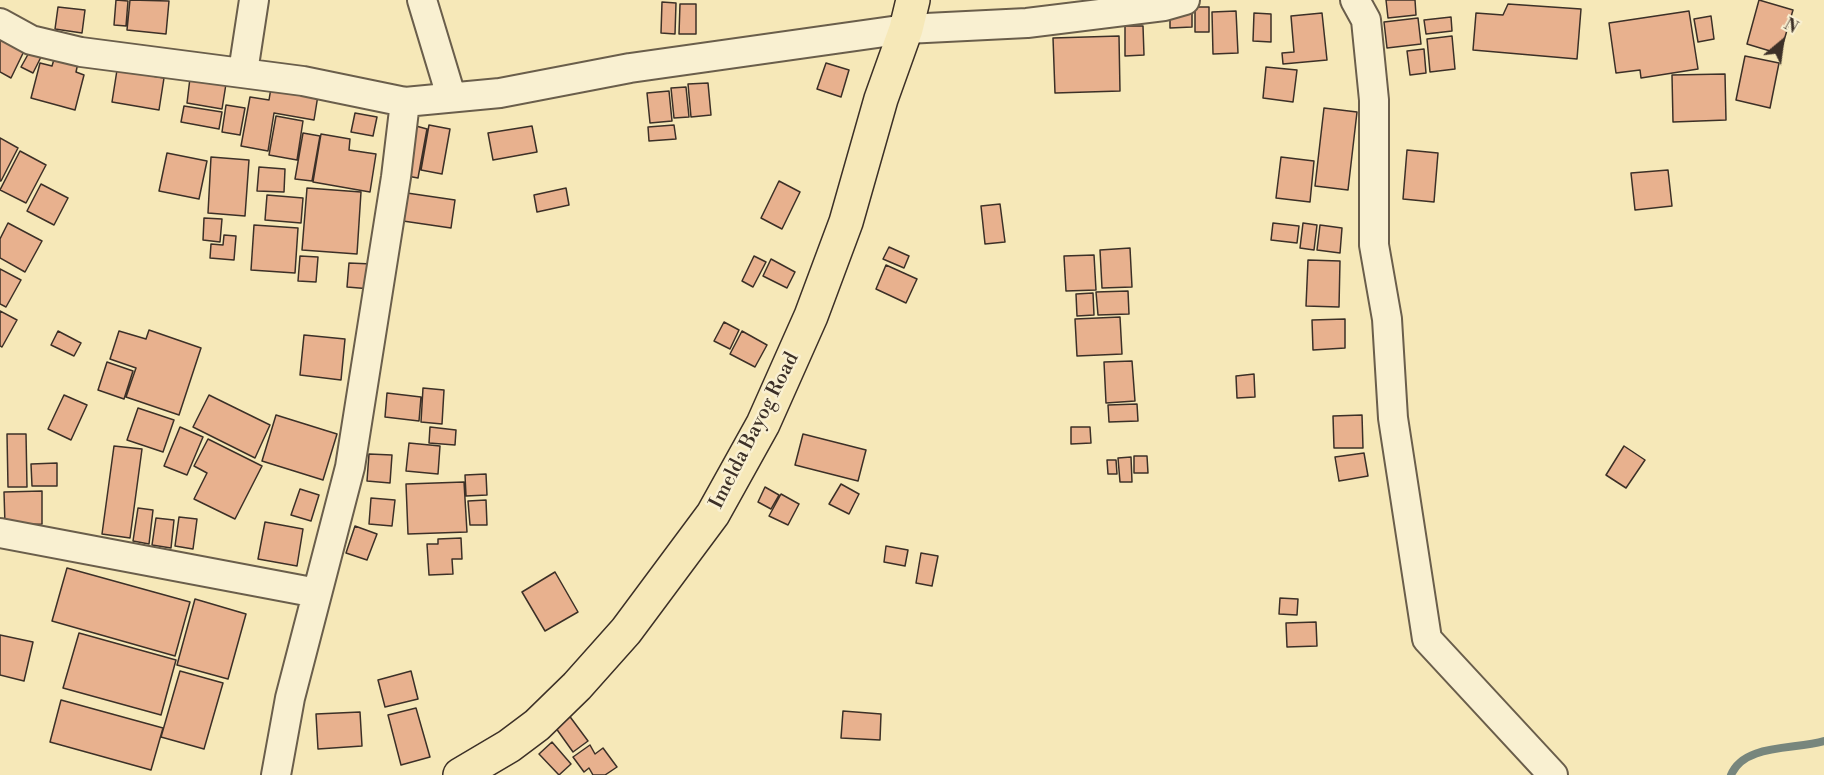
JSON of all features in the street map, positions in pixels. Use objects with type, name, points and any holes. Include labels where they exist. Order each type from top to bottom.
[{"type":"main road","name":"Imelda Bayog Road","points":[[460,775],[537,725],[577,686],[626,631],[713,514],[763,424],[811,316],[846,222],[881,99],[910,14]]},
{"type":"street","points":[[243,72],[254,0]]},
{"type":"street","points":[[423,0],[451,96]]},
{"type":"street","points":[[0,23],[31,40],[81,51],[243,72],[405,102],[500,93],[910,14],[1027,23],[1164,6],[1185,0]]},
{"type":"street","points":[[1355,0],[1366,20],[1374,100],[1374,244],[1387,319],[1393,418],[1427,639],[1553,775]]},
{"type":"street","points":[[276,775],[290,698],[350,467],[396,177],[405,102]]},
{"type":"street","points":[[0,533],[317,593]]},
{"type":"building","points":[[116,0],[128,1],[126,26],[114,25]]},
{"type":"building","points":[[130,0],[169,1],[166,34],[127,30]]},
{"type":"building","points":[[1386,0],[1415,0],[1416,15],[1388,18]]},
{"type":"building","points":[[1759,0],[1793,10],[1780,54],[1747,44]]},
{"type":"building","points":[[662,2],[676,3],[675,34],[661,33]]},
{"type":"building","points":[[680,4],[696,4],[696,34],[679,34]]},
{"type":"building","points":[[1508,4],[1581,9],[1577,59],[1473,50],[1476,13],[1503,15]]},
{"type":"building","points":[[58,7],[85,10],[82,33],[55,29]]},
{"type":"building","points":[[1170,7],[1192,7],[1192,27],[1170,28]]},
{"type":"building","points":[[1195,7],[1209,7],[1209,32],[1195,32]]},
{"type":"building","points":[[1236,11],[1238,53],[1213,54],[1212,12]]},
{"type":"building","points":[[1689,11],[1698,69],[1641,78],[1640,70],[1616,73],[1609,23]]},
{"type":"building","points":[[1254,13],[1271,14],[1271,42],[1253,41]]},
{"type":"building","points":[[1322,13],[1327,60],[1283,64],[1282,53],[1294,52],[1291,16]]},
{"type":"building","points":[[1711,16],[1714,39],[1698,42],[1694,19]]},
{"type":"building","points":[[1451,17],[1452,31],[1426,34],[1424,20]]},
{"type":"building","points":[[1418,18],[1421,44],[1387,48],[1384,22]]},
{"type":"building","points":[[1125,26],[1143,26],[1144,55],[1125,56]]},
{"type":"building","points":[[0,34],[26,47],[11,78],[0,72]]},
{"type":"building","points":[[1119,36],[1120,91],[1055,93],[1053,38]]},
{"type":"building","points":[[1452,36],[1455,69],[1430,72],[1427,39]]},
{"type":"building","points":[[31,49],[42,55],[33,73],[21,67]]},
{"type":"building","points":[[1424,49],[1426,73],[1410,75],[1407,51]]},
{"type":"building","points":[[55,56],[78,63],[76,72],[84,75],[75,110],[31,98],[40,63],[52,66]]},
{"type":"building","points":[[1745,56],[1779,63],[1770,108],[1736,100]]},
{"type":"building","points":[[826,63],[849,70],[841,97],[817,89]]},
{"type":"building","points":[[1266,67],[1297,70],[1293,102],[1263,98]]},
{"type":"building","points":[[117,70],[164,78],[159,110],[112,102]]},
{"type":"building","points":[[1725,74],[1726,120],[1673,122],[1672,75]]},
{"type":"building","points":[[190,78],[226,84],[222,109],[187,103]]},
{"type":"building","points":[[272,82],[319,89],[314,120],[274,113],[268,151],[241,146],[250,97],[269,100]]},
{"type":"building","points":[[708,83],[711,115],[691,117],[688,84]]},
{"type":"building","points":[[686,87],[689,117],[674,118],[671,88]]},
{"type":"building","points":[[669,91],[672,121],[650,123],[647,93]]},
{"type":"building","points":[[226,105],[245,108],[240,135],[222,132]]},
{"type":"building","points":[[184,106],[222,112],[219,129],[181,122]]},
{"type":"building","points":[[1324,108],[1357,112],[1348,190],[1315,186]]},
{"type":"building","points":[[355,113],[377,117],[373,136],[351,132]]},
{"type":"building","points":[[276,116],[303,121],[297,160],[269,155]]},
{"type":"building","points":[[429,125],[450,129],[442,174],[421,170]]},
{"type":"building","points":[[674,125],[676,139],[649,141],[648,127]]},
{"type":"building","points":[[416,126],[427,129],[418,178],[407,176]]},
{"type":"building","points":[[532,126],[537,152],[493,160],[488,133]]},
{"type":"building","points":[[303,133],[320,136],[312,181],[295,179]]},
{"type":"building","points":[[321,134],[350,139],[349,150],[376,154],[370,192],[313,182]]},
{"type":"building","points":[[0,138],[18,148],[1,181],[0,181]]},
{"type":"building","points":[[1407,150],[1438,153],[1434,202],[1403,199]]},
{"type":"building","points":[[20,151],[46,165],[26,203],[0,190]]},
{"type":"building","points":[[167,153],[207,161],[199,199],[159,191]]},
{"type":"building","points":[[211,157],[249,160],[245,216],[208,213]]},
{"type":"building","points":[[1281,157],[1314,161],[1310,202],[1276,198]]},
{"type":"building","points":[[259,167],[285,169],[284,192],[257,191]]},
{"type":"building","points":[[1668,170],[1672,206],[1635,210],[1631,173]]},
{"type":"building","points":[[779,181],[800,192],[782,229],[761,218]]},
{"type":"building","points":[[41,184],[68,198],[54,225],[27,211]]},
{"type":"building","points":[[307,188],[361,192],[357,254],[302,250]]},
{"type":"building","points":[[566,188],[569,205],[537,212],[534,195]]},
{"type":"building","points":[[407,193],[455,200],[451,228],[403,221]]},
{"type":"building","points":[[267,195],[303,198],[301,223],[265,220]]},
{"type":"building","points":[[1000,204],[1005,242],[985,244],[981,206]]},
{"type":"building","points":[[204,218],[222,219],[220,242],[203,240]]},
{"type":"building","points":[[8,223],[42,241],[25,272],[0,258],[0,239]]},
{"type":"building","points":[[1273,223],[1299,226],[1297,243],[1271,240]]},
{"type":"building","points":[[1303,223],[1317,225],[1314,250],[1300,248]]},
{"type":"building","points":[[254,225],[298,228],[295,273],[251,270]]},
{"type":"building","points":[[1320,225],[1342,228],[1340,253],[1317,250]]},
{"type":"building","points":[[224,235],[236,236],[234,260],[210,258],[211,244],[223,245]]},
{"type":"building","points":[[889,247],[909,256],[904,268],[883,259]]},
{"type":"building","points":[[1130,248],[1132,287],[1102,288],[1100,250]]},
{"type":"building","points":[[1094,255],[1096,290],[1066,291],[1064,256]]},
{"type":"building","points":[[300,256],[318,257],[316,282],[298,281]]},
{"type":"building","points":[[754,256],[766,262],[753,287],[742,281]]},
{"type":"building","points":[[771,259],[795,272],[787,288],[763,276]]},
{"type":"building","points":[[1308,260],[1340,261],[1339,307],[1306,306]]},
{"type":"building","points":[[349,263],[372,264],[371,289],[347,287]]},
{"type":"building","points":[[886,265],[917,279],[906,303],[876,289]]},
{"type":"building","points":[[0,269],[21,280],[6,307],[0,304]]},
{"type":"building","points":[[1128,291],[1129,314],[1098,315],[1096,292]]},
{"type":"building","points":[[1093,293],[1094,315],[1077,316],[1076,294]]},
{"type":"building","points":[[0,311],[17,320],[2,347],[0,346]]},
{"type":"building","points":[[1120,317],[1122,354],[1077,356],[1075,319]]},
{"type":"building","points":[[1345,319],[1345,348],[1313,350],[1312,320]]},
{"type":"building","points":[[724,322],[739,330],[730,349],[714,341]]},
{"type":"building","points":[[149,330],[201,348],[179,415],[126,397],[136,368],[110,359],[119,331],[146,339]]},
{"type":"building","points":[[58,331],[81,343],[74,356],[51,345]]},
{"type":"building","points":[[742,331],[767,345],[755,367],[730,354]]},
{"type":"building","points":[[304,335],[345,339],[341,380],[300,375]]},
{"type":"building","points":[[1132,361],[1135,401],[1106,403],[1104,362]]},
{"type":"building","points":[[107,362],[133,371],[124,399],[98,390]]},
{"type":"building","points":[[1254,374],[1255,397],[1237,398],[1236,376]]},
{"type":"building","points":[[423,388],[444,390],[442,424],[421,422]]},
{"type":"building","points":[[387,393],[421,397],[419,421],[385,417]]},
{"type":"building","points":[[64,395],[87,405],[71,440],[48,429]]},
{"type":"building","points":[[209,395],[270,425],[255,458],[193,427]]},
{"type":"building","points":[[1137,404],[1138,421],[1109,422],[1108,405]]},
{"type":"building","points":[[138,408],[174,420],[163,452],[127,440]]},
{"type":"building","points":[[276,415],[337,434],[323,480],[262,461]]},
{"type":"building","points":[[1362,415],[1363,448],[1334,448],[1333,416]]},
{"type":"building","points":[[180,427],[203,437],[187,475],[164,466]]},
{"type":"building","points":[[430,427],[456,430],[455,445],[429,443]]},
{"type":"building","points":[[1071,427],[1090,427],[1091,443],[1071,444]]},
{"type":"building","points":[[7,434],[26,434],[27,487],[8,487]]},
{"type":"building","points":[[803,434],[866,450],[858,481],[795,465]]},
{"type":"building","points":[[208,439],[262,466],[235,519],[194,499],[207,473],[194,466]]},
{"type":"building","points":[[409,443],[440,446],[438,474],[406,471]]},
{"type":"building","points":[[114,446],[142,449],[130,538],[102,534]]},
{"type":"building","points":[[1624,446],[1645,460],[1626,488],[1606,475]]},
{"type":"building","points":[[1364,453],[1368,476],[1339,481],[1335,457]]},
{"type":"building","points":[[369,454],[392,455],[390,483],[367,481]]},
{"type":"building","points":[[1134,456],[1147,456],[1148,473],[1134,473]]},
{"type":"building","points":[[1131,457],[1132,482],[1120,482],[1118,458]]},
{"type":"building","points":[[1107,460],[1116,460],[1117,474],[1108,474]]},
{"type":"building","points":[[57,463],[57,486],[32,486],[31,464]]},
{"type":"building","points":[[486,474],[487,495],[466,496],[465,475]]},
{"type":"building","points":[[464,482],[467,532],[408,534],[406,484]]},
{"type":"building","points":[[841,484],[859,494],[849,514],[829,504]]},
{"type":"building","points":[[765,487],[779,495],[771,509],[758,502]]},
{"type":"building","points":[[300,489],[319,495],[311,521],[291,515]]},
{"type":"building","points":[[42,491],[42,524],[5,525],[4,492]]},
{"type":"building","points":[[781,494],[799,504],[788,525],[769,516]]},
{"type":"building","points":[[371,498],[395,500],[392,526],[369,524]]},
{"type":"building","points":[[486,500],[487,525],[470,525],[468,501]]},
{"type":"building","points":[[138,508],[153,510],[149,544],[133,541]]},
{"type":"building","points":[[179,517],[197,519],[193,549],[175,546]]},
{"type":"building","points":[[156,518],[174,520],[171,548],[152,545]]},
{"type":"building","points":[[265,522],[303,529],[297,566],[258,559]]},
{"type":"building","points":[[355,526],[377,534],[367,560],[346,553]]},
{"type":"building","points":[[461,538],[462,559],[452,559],[453,574],[429,575],[427,544],[438,544],[438,539]]},
{"type":"building","points":[[886,546],[908,550],[905,566],[884,562]]},
{"type":"building","points":[[921,553],[938,556],[932,586],[916,583]]},
{"type":"building","points":[[67,568],[190,602],[175,656],[52,621]]},
{"type":"building","points":[[555,572],[578,612],[545,631],[522,592]]},
{"type":"building","points":[[1280,598],[1298,599],[1297,615],[1279,614]]},
{"type":"building","points":[[195,599],[246,614],[228,679],[177,665]]},
{"type":"building","points":[[1316,622],[1317,646],[1287,647],[1286,623]]},
{"type":"building","points":[[79,633],[176,660],[161,715],[63,688]]},
{"type":"building","points":[[0,635],[33,642],[24,681],[0,675]]},
{"type":"building","points":[[180,671],[223,683],[204,749],[161,737]]},
{"type":"building","points":[[411,671],[418,699],[385,707],[378,680]]},
{"type":"building","points":[[61,700],[163,728],[151,770],[50,742]]},
{"type":"building","points":[[416,708],[430,757],[401,765],[388,715]]},
{"type":"building","points":[[843,711],[881,714],[880,740],[841,738]]},
{"type":"building","points":[[360,712],[362,746],[318,749],[316,714]]},
{"type":"building","points":[[568,714],[588,741],[573,752],[553,724]]},
{"type":"building","points":[[552,742],[571,764],[559,775],[539,754]]},
{"type":"building","points":[[590,745],[595,754],[603,748],[617,767],[605,775],[593,775],[589,768],[584,772],[573,757]]},
{"type":"waterway","points":[[1731,775],[1747,757],[1772,749],[1824,741]]}]
